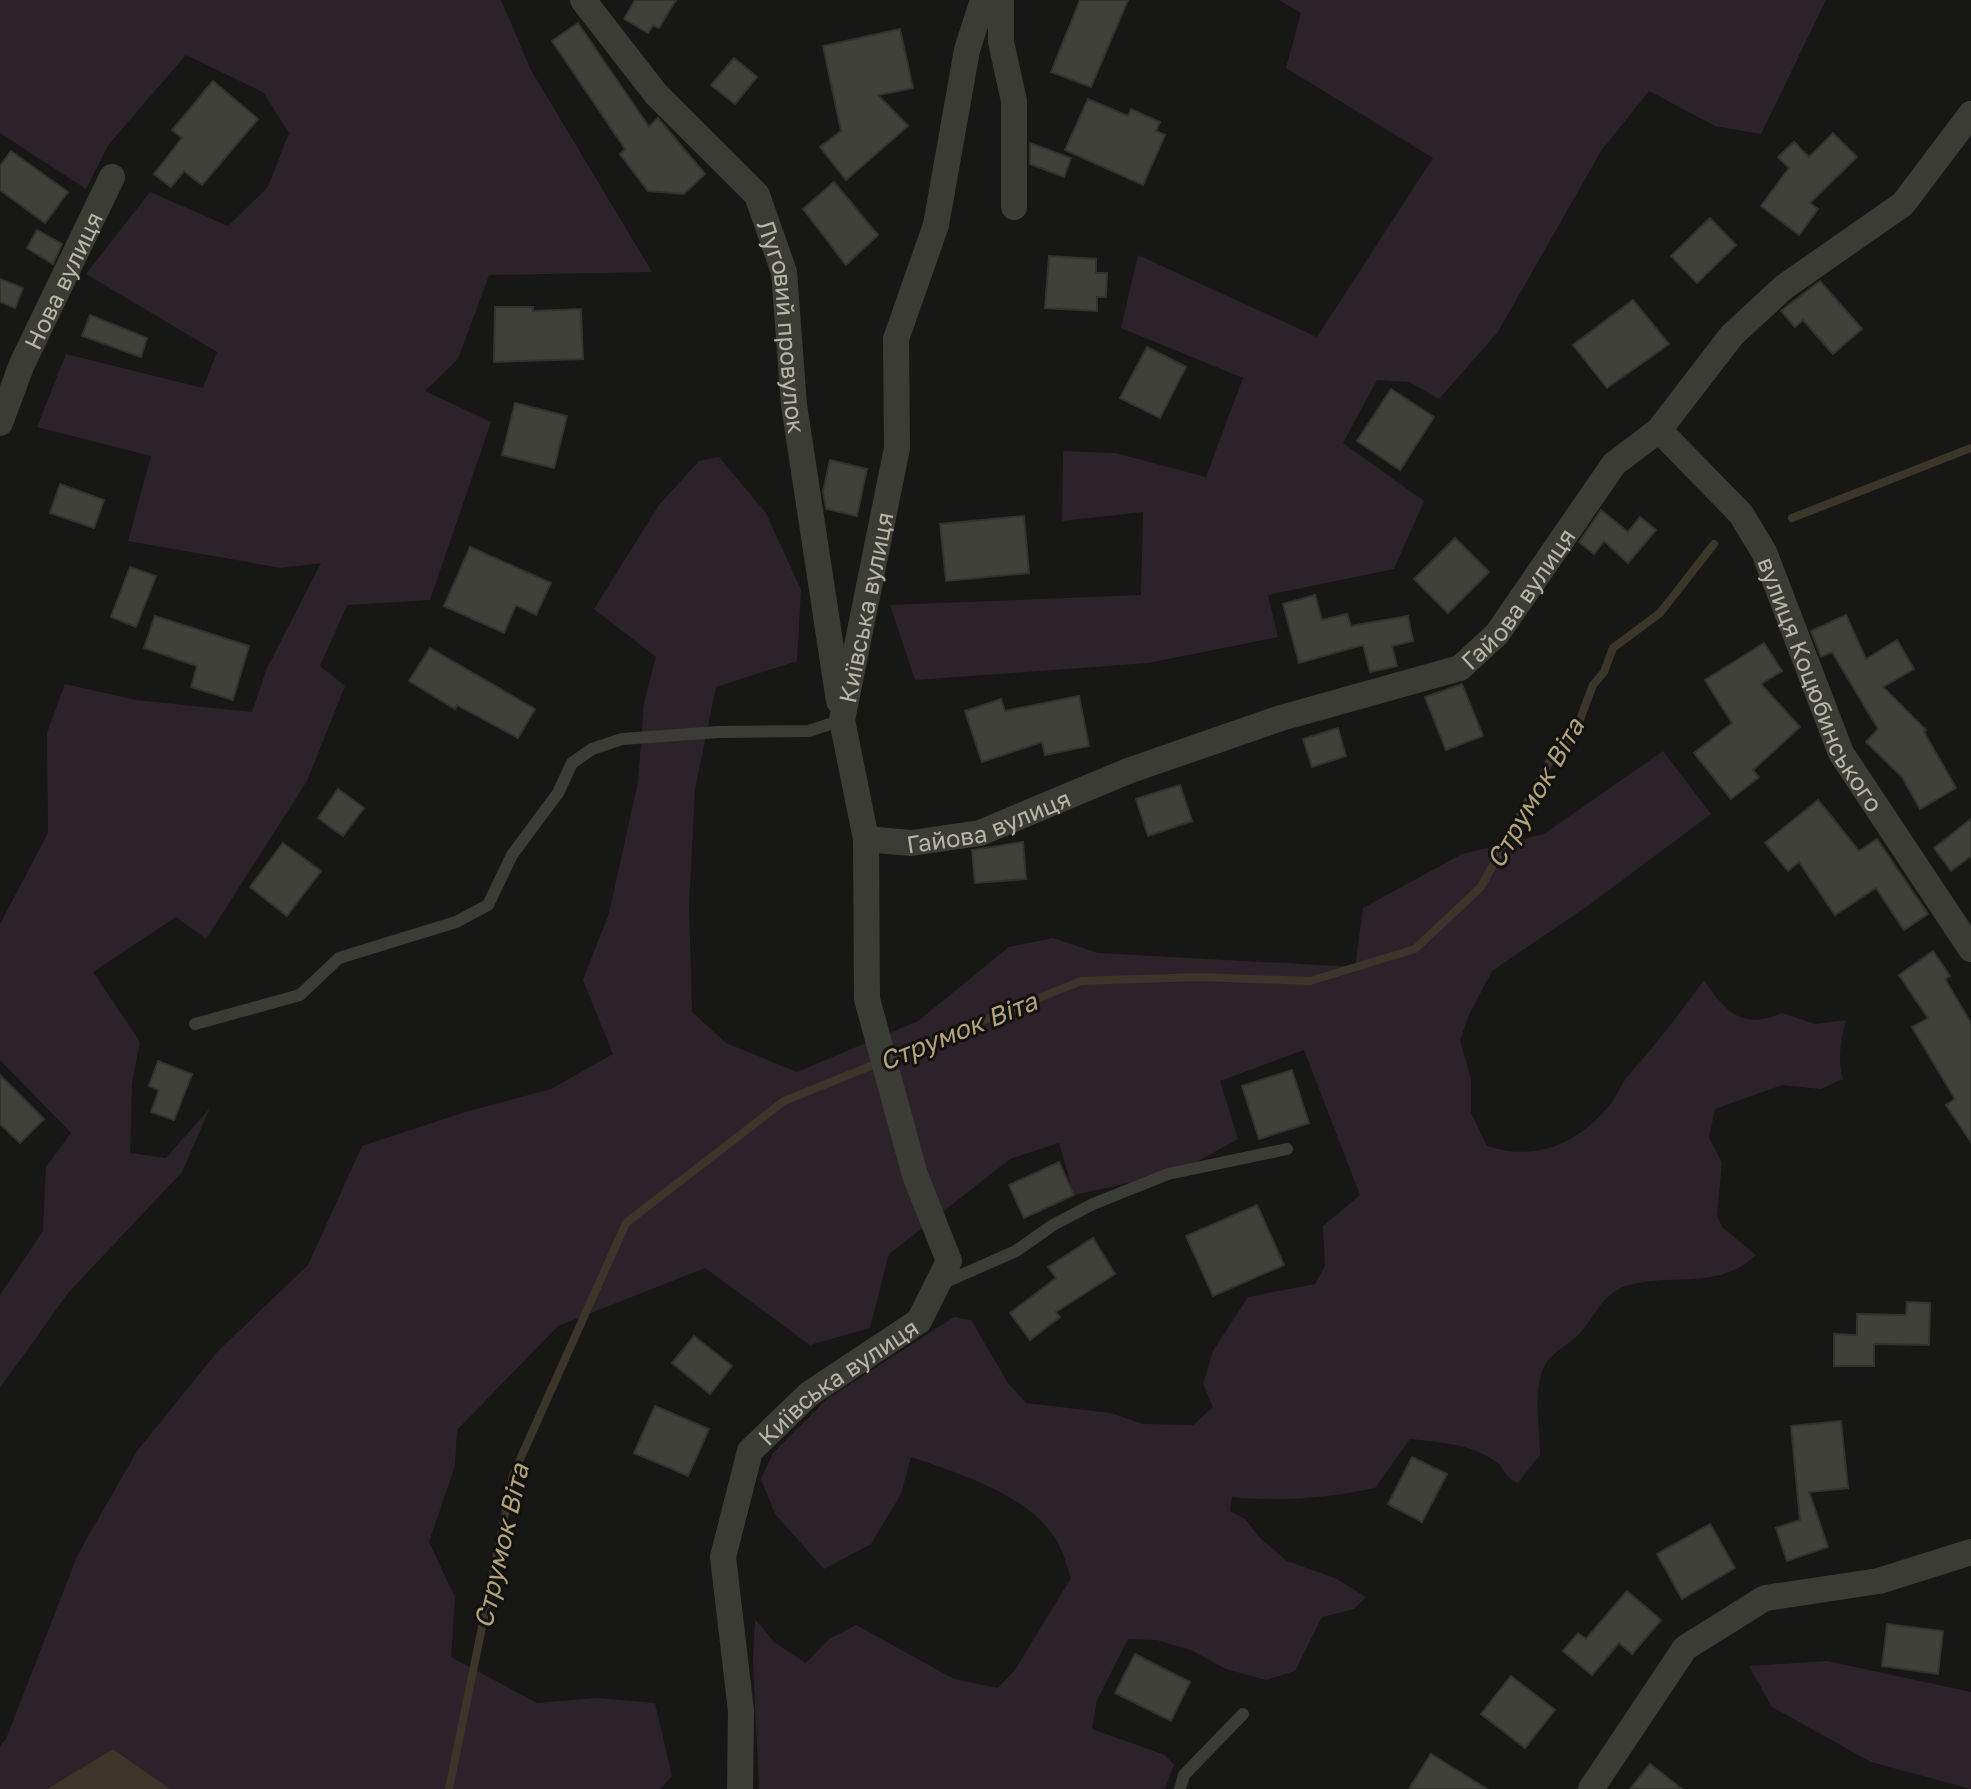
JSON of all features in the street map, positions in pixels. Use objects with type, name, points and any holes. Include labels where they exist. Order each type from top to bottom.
[{"type":"street","name":"Луговий провулок","points":[[583,0],[656,94],[757,195],[784,272],[794,405],[842,720]]},
{"type":"street","name":"Київська вулиця","points":[[740,1789],[741,1711],[723,1557],[750,1451],[809,1394],[919,1321],[949,1261],[915,1175],[867,999],[866,838],[842,720],[897,448],[896,339],[936,225],[967,50],[982,0]]},
{"type":"street","points":[[1001,0],[1002,42],[1014,101],[1014,206]]},
{"type":"street","name":"Гайова вулиця","points":[[866,838],[911,842],[980,833],[1128,771],[1281,718],[1460,668],[1497,634],[1614,464],[1659,430],[1732,335],[1784,286],[1903,204],[1971,114]]},
{"type":"street","name":"Нова вулиця","points":[[0,423],[22,364],[112,177]]},
{"type":"street","name":"вулиця Коцюбинського","points":[[1659,430],[1741,513],[1764,552],[1841,753],[1971,949]]},
{"type":"street","points":[[1591,1789],[1685,1648],[1765,1598],[1880,1581],[1971,1552]]},
{"type":"lane","points":[[195,1024],[300,995],[339,958],[456,922],[488,905],[512,855],[558,793],[572,763],[593,749],[622,739],[718,732],[809,731],[842,720]]},
{"type":"lane","points":[[937,1285],[1016,1251],[1053,1225],[1093,1204],[1168,1174],[1287,1149]]},
{"type":"lane","points":[[1180,1789],[1184,1775],[1243,1714]]},
{"type":"shaded area","points":[[0,0],[501,0],[531,70],[652,272],[489,275],[458,359],[425,391],[491,422],[430,600],[347,605],[320,666],[345,686],[307,781],[206,939],[176,917],[93,972],[140,1042],[132,1083],[130,1153],[166,1158],[210,1108],[182,1172],[68,1293],[0,1388],[0,1295],[43,1231],[46,1167],[71,1133],[0,1060],[0,924],[48,833],[47,733],[65,684],[136,700],[252,712],[267,668],[321,563],[281,568],[128,541],[151,456],[37,427],[66,354],[203,388],[217,352],[86,274],[150,192],[228,226],[268,187],[289,133],[263,92],[186,55],[109,144],[86,189],[0,133]]},
{"type":"shaded area","points":[[1279,0],[1826,0],[1761,134],[1715,126],[1649,91],[1601,151],[1498,332],[1439,399],[1409,382],[1377,380],[1343,443],[1424,501],[1394,569],[1268,595],[1278,637],[1148,663],[915,680],[890,605],[1141,595],[1143,512],[1062,521],[1063,451],[1115,453],[1206,477],[1243,378],[1121,328],[1138,255],[1317,337],[1433,158],[1286,68],[1301,13]]},
{"type":"shaded area","points":[[719,457],[766,513],[801,590],[797,661],[716,687],[695,789],[689,905],[692,1012],[726,1043],[797,1072],[918,1021],[1009,947],[1053,938],[1098,953],[1355,967],[1363,908],[1462,854],[1544,834],[1663,751],[1711,814],[1589,905],[1492,971],[1469,1015],[1460,1040],[1471,1079],[1471,1113],[1487,1146],[1523,1152],[1555,1146],[1570,1139],[1597,1119],[1610,1105],[1627,1077],[1667,1030],[1704,980],[1728,1009],[1746,1019],[1768,1018],[1782,1013],[1815,1024],[1846,1020],[1840,1057],[1843,1079],[1821,1089],[1782,1085],[1715,1109],[1709,1138],[1722,1162],[1717,1215],[1722,1227],[1756,1255],[1725,1273],[1692,1279],[1640,1283],[1623,1287],[1609,1295],[1580,1333],[1544,1366],[1538,1390],[1540,1455],[1518,1483],[1486,1455],[1454,1445],[1410,1439],[1375,1488],[1304,1498],[1232,1497],[1230,1511],[1245,1519],[1260,1538],[1287,1561],[1335,1578],[1366,1597],[1354,1609],[1322,1617],[1295,1671],[1266,1680],[1226,1669],[1191,1650],[1157,1640],[1128,1639],[1097,1700],[1092,1729],[1165,1755],[1174,1765],[1165,1789],[759,1789],[753,1661],[755,1619],[774,1642],[806,1663],[829,1639],[856,1625],[954,1679],[998,1688],[1015,1670],[1071,1578],[1058,1543],[1046,1526],[1031,1512],[993,1488],[911,1457],[901,1494],[871,1544],[824,1569],[775,1514],[761,1479],[773,1453],[827,1399],[954,1317],[971,1320],[1008,1383],[1026,1403],[1111,1413],[1143,1424],[1193,1425],[1213,1407],[1203,1384],[1213,1351],[1248,1297],[1315,1284],[1325,1266],[1323,1226],[1360,1195],[1304,1050],[1220,1081],[1238,1139],[1178,1172],[1074,1195],[1059,1143],[1010,1159],[889,1254],[870,1328],[810,1345],[705,1268],[558,1326],[457,1430],[455,1466],[429,1542],[455,1597],[451,1657],[537,1703],[597,1698],[655,1703],[672,1776],[660,1789],[170,1789],[113,1749],[47,1789],[0,1789],[0,1746],[6,1739],[78,1554],[137,1451],[218,1351],[308,1265],[362,1146],[462,1113],[551,1089],[613,1054],[583,980],[609,913],[638,782],[644,702],[656,657],[594,609],[659,505],[699,461]]},
{"type":"shaded area","points":[[1827,1661],[1971,1692],[1971,1789],[1871,1762],[1772,1707],[1749,1666]]},
{"type":"shaded area","points":[[113,1749],[170,1789],[47,1789]]},
{"type":"building","points":[[635,0],[676,0],[659,28],[653,25],[648,33],[624,19]]},
{"type":"building","points":[[1080,0],[1128,0],[1091,87],[1051,72]]},
{"type":"building","points":[[578,23],[649,127],[658,118],[705,174],[684,194],[648,191],[620,154],[625,149],[552,41]]},
{"type":"building","points":[[900,29],[913,88],[878,95],[908,126],[846,180],[820,147],[841,131],[823,46]]},
{"type":"building","points":[[734,58],[757,77],[735,104],[711,85]]},
{"type":"building","points":[[213,81],[258,119],[202,185],[184,171],[171,187],[154,174],[182,138],[172,130]]},
{"type":"building","points":[[1088,99],[1128,116],[1131,109],[1160,122],[1156,131],[1165,135],[1143,185],[1065,150]]},
{"type":"building","points":[[1833,133],[1857,157],[1810,203],[1818,209],[1799,235],[1761,206],[1789,168],[1778,157],[1794,142],[1809,157]]},
{"type":"building","points":[[1030,143],[1071,158],[1064,177],[1030,164]]},
{"type":"building","points":[[11,151],[68,192],[45,223],[0,190],[0,166]]},
{"type":"building","points":[[834,182],[878,235],[846,265],[803,209]]},
{"type":"building","points":[[1710,218],[1736,245],[1697,283],[1671,256]]},
{"type":"building","points":[[37,230],[62,244],[53,264],[27,248]]},
{"type":"building","points":[[1049,256],[1096,259],[1096,273],[1107,273],[1106,297],[1097,297],[1097,311],[1045,308]]},
{"type":"building","points":[[0,279],[23,288],[15,308],[0,302]]},
{"type":"building","points":[[1820,281],[1862,329],[1833,354],[1803,320],[1795,327],[1781,311]]},
{"type":"building","points":[[1633,300],[1669,344],[1607,388],[1573,345]]},
{"type":"building","points":[[495,307],[533,307],[533,311],[581,309],[583,359],[494,362]]},
{"type":"building","points":[[90,315],[147,338],[141,357],[82,336]]},
{"type":"building","points":[[1147,347],[1186,367],[1160,418],[1120,398]]},
{"type":"building","points":[[1391,389],[1434,417],[1400,470],[1357,441]]},
{"type":"building","points":[[515,403],[567,416],[554,468],[502,455]]},
{"type":"building","points":[[830,460],[867,469],[857,516],[826,509],[823,491]]},
{"type":"building","points":[[60,484],[104,500],[94,528],[50,513]]},
{"type":"building","points":[[1601,510],[1628,532],[1640,517],[1656,530],[1628,563],[1604,541],[1594,554],[1579,542]]},
{"type":"building","points":[[1024,516],[1029,573],[946,581],[940,524]]},
{"type":"building","points":[[1455,538],[1489,572],[1448,613],[1414,579]]},
{"type":"building","points":[[470,547],[551,583],[536,615],[516,605],[504,633],[444,606]]},
{"type":"building","points":[[130,567],[156,576],[136,627],[111,617]]},
{"type":"building","points":[[1315,595],[1322,620],[1347,614],[1351,626],[1408,616],[1413,641],[1392,646],[1397,666],[1370,672],[1363,645],[1299,663],[1283,604]]},
{"type":"building","points":[[1846,615],[1866,659],[1897,640],[1914,669],[1883,687],[1926,730],[1924,732],[1956,788],[1920,809],[1902,777],[1866,742],[1878,729],[1832,652],[1821,657],[1811,631]]},
{"type":"building","points":[[155,616],[249,646],[233,700],[191,687],[197,666],[144,648]]},
{"type":"building","points":[[1764,643],[1782,671],[1761,684],[1800,727],[1753,770],[1759,777],[1731,799],[1694,753],[1732,723],[1705,680]]},
{"type":"building","points":[[430,648],[535,709],[518,738],[457,705],[455,709],[409,681]]},
{"type":"building","points":[[1462,684],[1483,736],[1446,750],[1425,697]]},
{"type":"building","points":[[1079,696],[1089,746],[1045,755],[1042,742],[982,762],[965,711],[1001,699],[1005,711]]},
{"type":"building","points":[[1338,728],[1346,756],[1312,767],[1303,739]]},
{"type":"building","points":[[1180,785],[1192,821],[1148,836],[1136,799]]},
{"type":"building","points":[[338,789],[364,808],[343,836],[318,818]]},
{"type":"building","points":[[1818,800],[1859,851],[1877,839],[1928,914],[1904,930],[1876,888],[1835,915],[1799,862],[1788,871],[1765,843]]},
{"type":"building","points":[[1971,819],[1971,856],[1951,871],[1934,848]]},
{"type":"building","points":[[1023,842],[1026,879],[975,883],[972,850]]},
{"type":"building","points":[[283,843],[321,871],[287,916],[250,887]]},
{"type":"building","points":[[1933,951],[1950,976],[1945,979],[1971,1023],[1971,1142],[1946,1105],[1955,1099],[1912,1027],[1928,1018],[1899,975]]},
{"type":"building","points":[[158,1061],[192,1074],[174,1120],[151,1112],[159,1090],[149,1086]]},
{"type":"building","points":[[1292,1070],[1309,1123],[1259,1139],[1242,1086]]},
{"type":"building","points":[[0,1075],[44,1119],[20,1143],[0,1124]]},
{"type":"building","points":[[1059,1162],[1074,1195],[1024,1218],[1009,1185]]},
{"type":"building","points":[[1257,1205],[1284,1265],[1213,1296],[1186,1236]]},
{"type":"building","points":[[1093,1238],[1115,1274],[1056,1312],[1060,1317],[1030,1340],[1010,1313],[1056,1278],[1048,1267]]},
{"type":"building","points":[[1907,1302],[1930,1303],[1929,1345],[1874,1344],[1874,1366],[1834,1366],[1834,1334],[1857,1335],[1857,1314],[1906,1315]]},
{"type":"building","points":[[694,1336],[732,1366],[710,1394],[672,1363]]},
{"type":"building","points":[[655,1406],[709,1429],[688,1476],[634,1453]]},
{"type":"building","points":[[1841,1421],[1848,1488],[1809,1492],[1828,1547],[1787,1561],[1776,1528],[1800,1520],[1791,1426]]},
{"type":"building","points":[[1412,1457],[1447,1474],[1422,1522],[1388,1504]]},
{"type":"building","points":[[1710,1524],[1735,1568],[1682,1599],[1657,1554]]},
{"type":"building","points":[[1627,1591],[1661,1620],[1632,1654],[1619,1643],[1592,1675],[1563,1651],[1578,1633],[1586,1639]]},
{"type":"building","points":[[1887,1624],[1943,1631],[1938,1674],[1882,1666]]},
{"type":"building","points":[[1135,1654],[1190,1682],[1171,1721],[1115,1693]]},
{"type":"building","points":[[1511,1676],[1555,1710],[1525,1748],[1481,1714]]},
{"type":"building","points":[[1431,1754],[1487,1789],[1409,1789]]},
{"type":"building","points":[[1650,1764],[1682,1789],[1630,1789]]},
{"type":"waterway","name":"Струмок Віта","points":[[1792,518],[1971,448]]},
{"type":"waterway","name":"Струмок Віта","points":[[449,1789],[513,1475],[626,1223],[784,1101],[1081,981],[1199,977],[1310,981],[1415,949],[1481,887],[1552,757],[1573,738],[1593,685],[1604,672],[1613,648],[1660,613],[1714,544]]}]
